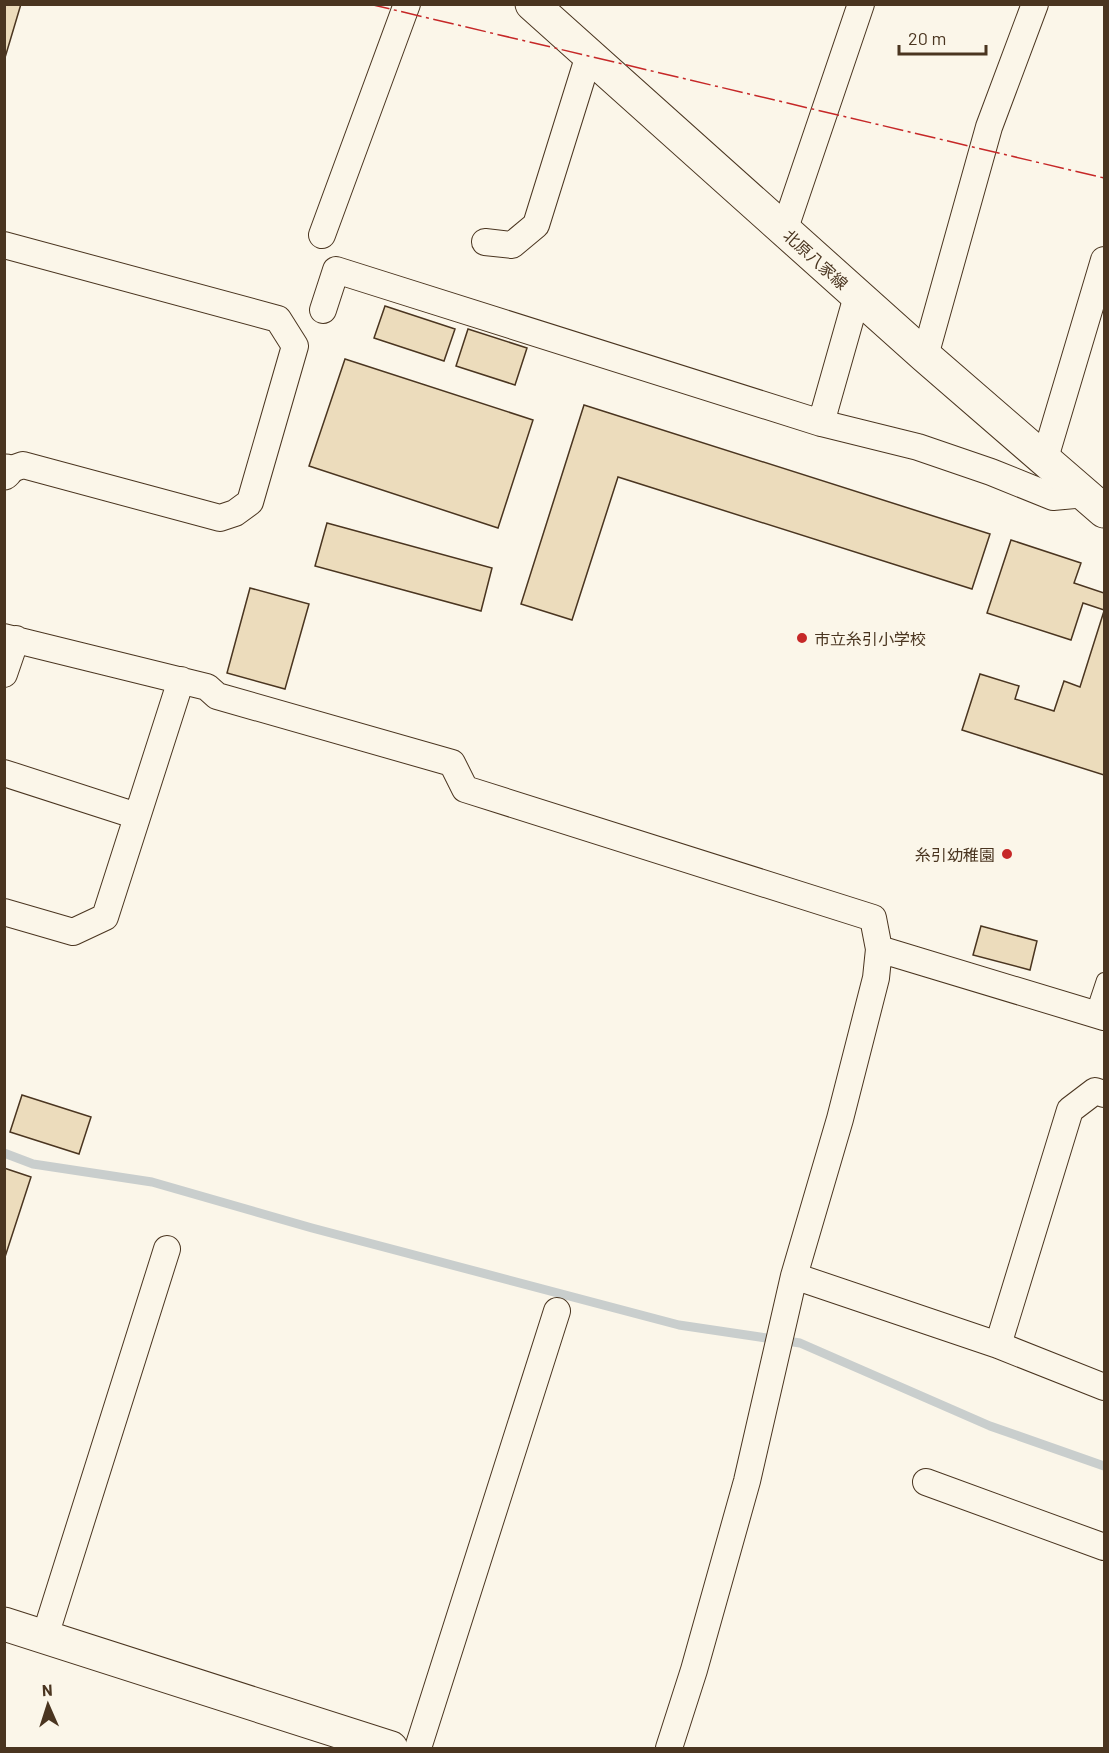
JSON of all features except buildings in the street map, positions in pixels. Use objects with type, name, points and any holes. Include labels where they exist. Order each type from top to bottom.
[{"type":"main road","name":"北原八家線","points":[[532,4],[857,296],[1095,502]]},
{"type":"main road","points":[[4,1624],[391,1749]]},
{"type":"street","points":[[322,235],[407,4]]},
{"type":"street","points":[[784,231],[861,4]]},
{"type":"street","points":[[925,356],[989,127],[1035,4]]},
{"type":"street","points":[[485,242],[512,245],[536,225],[590,55]]},
{"type":"street","points":[[4,245],[278,319],[294,346],[250,502],[235,513],[220,518],[23,465],[5,471]]},
{"type":"street","points":[[1045,458],[1104,260]]},
{"type":"street","points":[[323,310],[336,270],[821,423],[918,447],[991,472],[1053,497],[1095,502]]},
{"type":"street","points":[[821,423],[857,296]]},
{"type":"street","points":[[4,674],[10,638],[207,687],[217,696],[452,763],[465,789],[873,918],[879,949],[871,1000],[840,1119],[794,1276],[747,1481],[694,1670],[669,1749]]},
{"type":"street","points":[[5,916],[73,932],[105,917],[181,680]]},
{"type":"street","points":[[4,772],[137,816]]},
{"type":"street","points":[[879,949],[1099,1015]]},
{"type":"street","points":[[998,1345],[1070,1110],[1095,1091],[1104,1094]]},
{"type":"street","points":[[45,1636],[167,1249]]},
{"type":"street","points":[[794,1276],[998,1345],[1104,1387]]},
{"type":"street","points":[[418,1749],[557,1311]]},
{"type":"street","points":[[926,1482],[1104,1547]]},
{"type":"lane","points":[[1099,1015],[1104,980]]},
{"type":"waterway","points":[[4,1153],[33,1164],[152,1182],[312,1228],[679,1325],[800,1343],[990,1426],[1104,1466]]},
{"type":"power","points":[[369,4],[1104,178]]},
{"type":"place","name":"市立糸引小学校","points":[[802,638]]},
{"type":"place","name":"糸引幼稚園","points":[[1007,854]]}]
